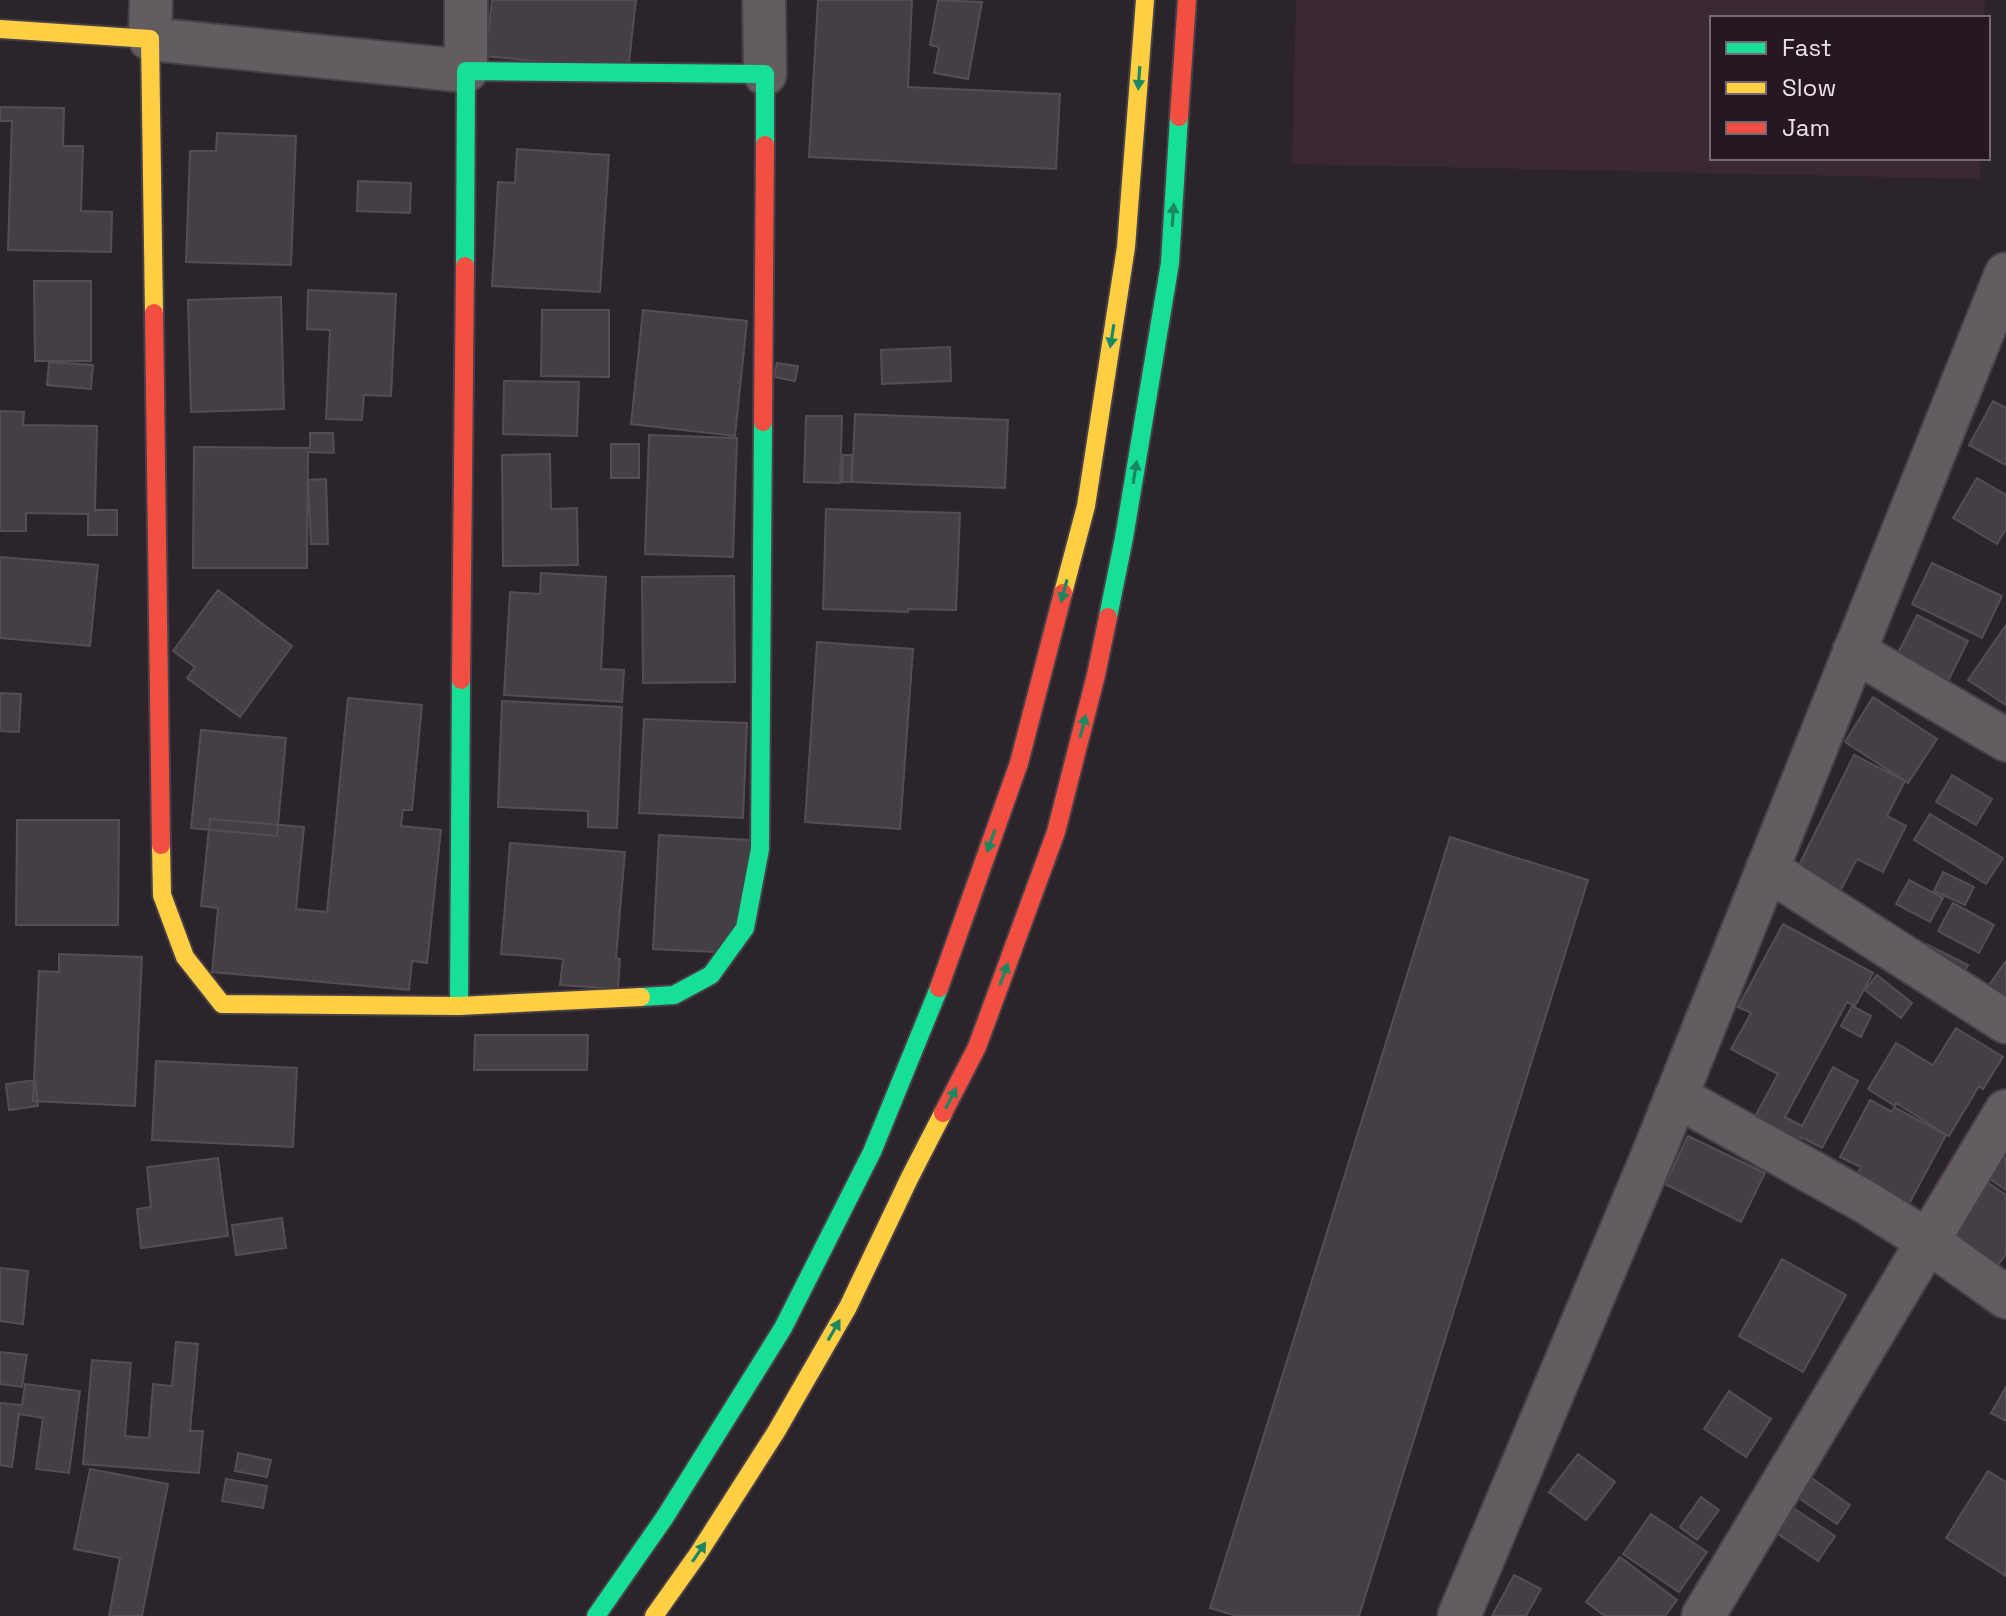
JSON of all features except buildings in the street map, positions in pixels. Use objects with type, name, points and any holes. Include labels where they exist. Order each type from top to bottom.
[{"type":"main road","points":[[596,1616],[665,1517],[783,1328],[872,1152],[933,1006],[1019,763],[1086,506],[1126,247],[1145,0]]},
{"type":"main road","points":[[654,1616],[698,1554],[776,1432],[848,1307],[977,1047],[1056,832],[1096,675],[1124,538],[1170,263],[1187,0]]},
{"type":"main road","points":[[0,29],[150,20],[162,895],[185,957],[222,1004],[459,1006],[674,995],[711,975],[745,928],[760,849],[765,74],[466,71],[459,1006]]},
{"type":"street","points":[[150,20],[466,71],[466,0]]},
{"type":"street","points":[[764,0],[765,74]]},
{"type":"street","points":[[1459,1616],[1676,1096],[1854,651],[1995,335],[2006,274]]},
{"type":"street","points":[[1854,651],[2006,740]]},
{"type":"street","points":[[1767,869],[2006,1022]]},
{"type":"street","points":[[1676,1096],[1869,1204],[2006,1297]]},
{"type":"street","points":[[1703,1616],[2006,1111]]},
{"type":"shaded area","points":[[1296,0],[1985,0],[1984,16],[1710,16],[1710,160],[1981,160],[1980,179],[1292,164]]},
{"type":"traffic: fast","points":[[465,266],[466,71],[765,74],[765,145]]},
{"type":"traffic: fast","points":[[1108,617],[1170,263],[1179,117]]},
{"type":"traffic: fast","points":[[641,997],[674,995],[711,975],[745,928],[760,849],[763,422]]},
{"type":"traffic: fast","points":[[459,1006],[461,680]]},
{"type":"traffic: fast","points":[[596,1616],[665,1517],[783,1328],[872,1152],[939,988]]},
{"type":"traffic: slow","points":[[1063,593],[1086,506],[1126,247],[1145,0]]},
{"type":"traffic: slow","points":[[0,29],[150,39],[154,313]]},
{"type":"traffic: slow","points":[[161,845],[162,895],[185,957],[222,1004],[459,1006],[641,997]]},
{"type":"traffic: slow","points":[[654,1616],[698,1554],[776,1432],[848,1307],[943,1113]]},
{"type":"traffic: jam","points":[[1179,117],[1187,0]]},
{"type":"traffic: jam","points":[[763,422],[765,145]]},
{"type":"traffic: jam","points":[[461,680],[465,266]]},
{"type":"traffic: jam","points":[[154,313],[161,845]]},
{"type":"traffic: jam","points":[[939,988],[1019,763],[1063,593]]},
{"type":"traffic: jam","points":[[943,1113],[977,1047],[1056,832],[1108,617]]}]
